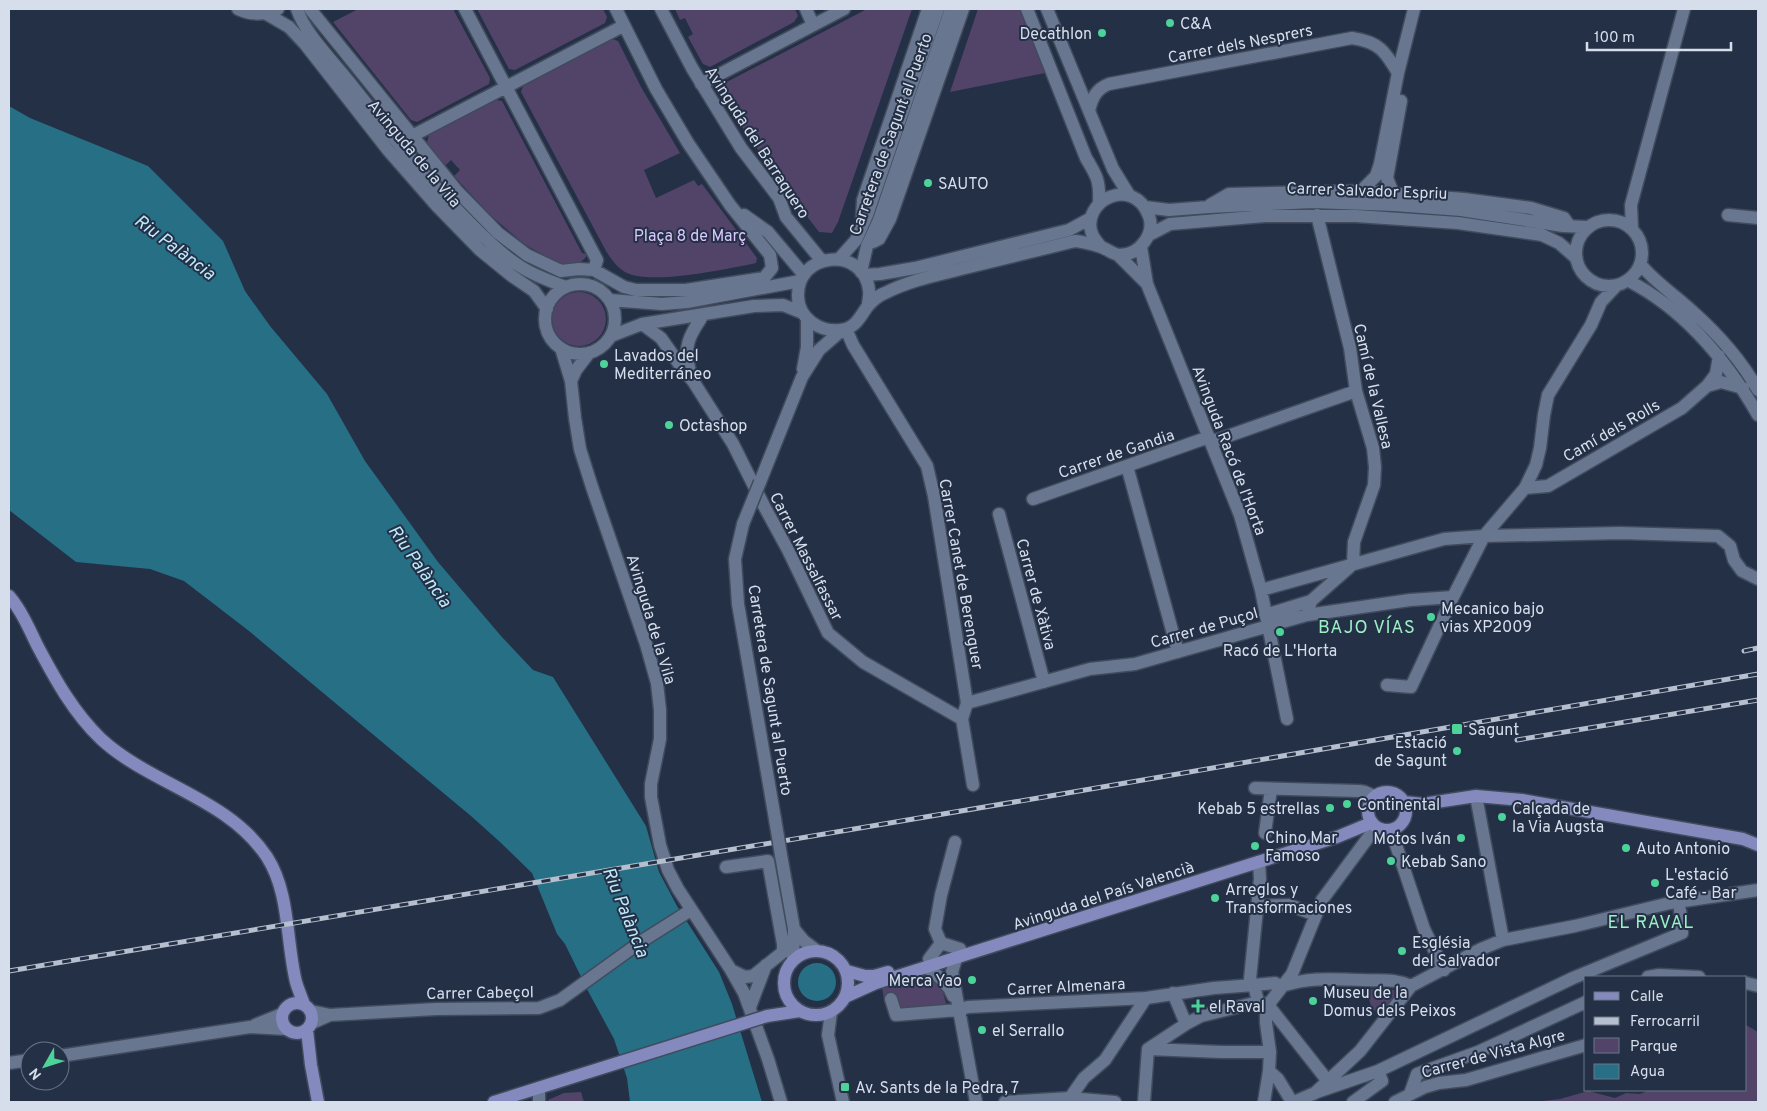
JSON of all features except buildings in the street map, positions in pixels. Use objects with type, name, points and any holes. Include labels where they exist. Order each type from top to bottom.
[{"type":"main road","points":[[9,596],[27,624],[62,691],[89,726],[104,741],[128,759],[228,817],[250,836],[267,858],[278,880],[296,982],[308,1017],[315,1099]]},
{"type":"main road","points":[[1406,816],[1404,802],[1398,795],[1386,792],[1374,796],[1368,805],[1372,822],[1383,830],[1391,830],[1401,824],[1406,816],[1423,804]]},
{"type":"main road","points":[[1404,802],[1423,804],[1476,796],[1522,800],[1743,839],[1758,845]]},
{"type":"main road","name":"Avinguda del País Valencià","points":[[846,971],[864,976],[874,976],[928,963],[1259,862],[1337,837],[1372,822]]},
{"type":"main road","name":"Avinguda del País Valencià","points":[[958,954],[1334,830],[1372,822]]},
{"type":"main road","points":[[1743,839],[1758,837]]},
{"type":"main road","points":[[816,950],[834,956],[846,971],[849,989],[839,1006],[831,1012],[815,1015],[800,1011],[792,1005],[785,990],[785,974],[793,960],[804,953],[816,950]]},
{"type":"main road","name":"Avinguda del País Valencià","points":[[845,997],[928,963]]},
{"type":"main road","points":[[290,1004],[296,982]]},
{"type":"main road","points":[[767,1016],[775,1008],[785,990]]},
{"type":"main road","points":[[308,1017],[297,1002],[284,1008],[282,1022],[290,1031],[311,1065]]},
{"type":"main road","points":[[494,1102],[528,1097],[539,1088],[573,1077],[767,1016],[800,1011]]},
{"type":"main road","points":[[290,1031],[301,1033],[308,1017]]},
{"type":"street","points":[[238,9],[265,14],[278,9]]},
{"type":"street","name":"Avinguda de la Vila","points":[[297,9],[300,18],[314,38],[399,144],[447,200],[491,243],[520,267],[543,279],[566,287]]},
{"type":"street","name":"Avinguda de la Vila","points":[[310,9],[457,191],[498,233],[527,255],[560,270],[594,270]]},
{"type":"street","points":[[465,9],[597,260],[594,270],[624,287],[660,292],[750,282],[764,278],[772,268],[770,255],[730,205],[688,143],[656,89],[616,9]]},
{"type":"street","name":"Avinguda del Barraquero","points":[[661,9],[702,84],[741,148],[778,198],[786,217],[797,233],[822,261]]},
{"type":"street","points":[[806,9],[813,26]]},
{"type":"street","points":[[702,84],[844,9]]},
{"type":"street","points":[[862,227],[863,200],[928,9]]},
{"type":"street","name":"Carretera de Sagunt al Puerto","points":[[839,259],[856,240],[862,227],[938,9]]},
{"type":"street","name":"Carretera de Sagunt al Puerto","points":[[862,273],[867,246],[879,220],[952,9]]},
{"type":"street","points":[[867,246],[879,239],[890,219],[963,9]]},
{"type":"street","points":[[1027,9],[1086,158],[1097,176],[1099,203],[1091,218],[1092,234],[1101,247]]},
{"type":"street","points":[[1047,9],[1113,169],[1129,195]]},
{"type":"street","points":[[1361,191],[1376,176],[1380,164],[1398,73],[1414,9]]},
{"type":"street","points":[[1393,193],[1387,178],[1406,77],[1422,9]]},
{"type":"street","points":[[1632,228],[1631,205],[1684,9]]},
{"type":"street","name":"Avinguda de la Vila","points":[[265,14],[289,27],[305,44],[388,150],[437,206],[480,250],[534,291],[547,309]]},
{"type":"street","points":[[412,136],[623,26]]},
{"type":"street","name":"Carrer dels Nesprers","points":[[1090,111],[1092,99],[1101,87],[1109,84],[1352,38],[1368,40],[1386,53],[1398,73]]},
{"type":"street","points":[[1209,207],[1229,194],[1361,191],[1464,199],[1531,208],[1564,218],[1570,227]]},
{"type":"street","points":[[868,305],[884,293],[919,279],[1075,241],[1088,242],[1118,255],[1130,253],[1141,247],[1149,235],[1151,220],[1145,207],[1129,195],[1113,195],[1099,203]]},
{"type":"street","name":"Carrer Salvador Espriu","points":[[1145,207],[1169,210],[1313,202],[1394,205],[1461,210],[1570,227],[1588,227]]},
{"type":"street","points":[[730,205],[768,232],[802,278]]},
{"type":"street","points":[[1614,220],[1631,205]]},
{"type":"street","name":"Camí de la Vallesa","points":[[1317,215],[1350,348],[1356,391],[1374,448],[1374,485],[1354,542],[1353,564]]},
{"type":"street","points":[[1728,215],[1758,218]]},
{"type":"street","name":"Carrer Salvador Espriu","points":[[1149,235],[1170,224],[1265,216],[1365,216],[1458,223],[1542,235],[1559,243],[1575,257]]},
{"type":"street","points":[[862,273],[880,274],[914,268],[1069,230],[1091,218]]},
{"type":"street","points":[[1614,220],[1632,228],[1640,240],[1643,252],[1636,274],[1629,281],[1616,286],[1606,287],[1586,278],[1579,268],[1575,257],[1578,240],[1588,227],[1600,221],[1614,220]]},
{"type":"street","name":"Avinguda Racó de l'Horta","points":[[1141,247],[1147,284],[1240,515],[1262,590],[1287,719]]},
{"type":"street","name":"Avinguda Racó de l'Horta","points":[[1118,255],[1147,284]]},
{"type":"street","points":[[611,336],[642,324],[754,306],[783,305],[805,316],[818,327],[830,331],[844,329],[860,320],[868,305],[869,290],[862,273],[851,263],[839,259],[822,261],[812,266],[802,278],[798,297],[805,316]]},
{"type":"street","points":[[1640,265],[1653,280],[1692,310],[1727,345],[1751,386],[1758,415]]},
{"type":"street","points":[[610,300],[662,304],[687,302],[802,278]]},
{"type":"street","points":[[1629,281],[1646,290],[1685,321],[1751,386]]},
{"type":"street","points":[[582,284],[592,286],[610,300],[616,318],[611,336],[602,347],[589,353],[574,354],[556,344],[548,332],[546,324],[547,309],[554,296],[566,287],[582,284]]},
{"type":"street","points":[[1596,284],[1601,302]]},
{"type":"street","points":[[1387,685],[1411,687],[1484,536],[1525,488],[1536,465],[1548,396],[1590,325],[1601,302],[1616,286]]},
{"type":"street","name":"Carrer Massalfassar","points":[[693,381],[686,362],[685,353],[691,332],[704,314]]},
{"type":"street","name":"Carretera de Sagunt al Puerto","points":[[802,377],[808,347],[805,316]]},
{"type":"street","name":"Carrer Massalfassar","points":[[642,324],[662,338],[693,381],[733,444],[788,550],[828,633],[863,662],[962,719]]},
{"type":"street","name":"Carretera de Sagunt al Puerto","points":[[793,960],[794,929],[738,604],[735,559],[743,524],[802,377],[819,350],[844,329]]},
{"type":"street","name":"Carrer Canet de Berenguer","points":[[844,329],[928,466],[967,703],[962,719],[973,785]]},
{"type":"street","name":"Avinguda de la Vila","points":[[561,348],[571,381],[580,449],[646,644],[656,683],[660,710],[660,739],[651,784],[653,811],[668,870],[744,993],[768,1059],[781,1102]]},
{"type":"street","points":[[571,381],[576,370],[589,353]]},
{"type":"street","points":[[1707,386],[1716,374],[1719,356]]},
{"type":"street","points":[[1707,386],[1721,382],[1751,386]]},
{"type":"street","name":"Camí dels Rolls","points":[[1525,488],[1548,486],[1682,408],[1707,386]]},
{"type":"street","name":"Carrer de Gandia","points":[[1033,499],[1356,391]]},
{"type":"street","points":[[1127,466],[1178,652]]},
{"type":"street","name":"Carrer de Xàtiva","points":[[998,514],[1044,682]]},
{"type":"street","points":[[1262,590],[1444,539],[1484,536],[1621,533],[1718,536],[1730,546],[1734,560],[1742,571],[1758,580]]},
{"type":"street","points":[[1306,615],[1311,601],[1353,564]]},
{"type":"street","name":"Carrer de Puçol","points":[[1267,620],[1410,600],[1453,597]]},
{"type":"street","name":"Carrer de Puçol","points":[[967,703],[1090,669],[1135,664],[1178,652],[1267,620],[1311,601]]},
{"type":"street","points":[[1255,788],[1359,791],[1374,796]]},
{"type":"street","points":[[1265,833],[1271,789]]},
{"type":"street","points":[[1476,796],[1503,940]]},
{"type":"street","points":[[1148,1049],[1186,1024],[1217,1011],[1264,1004],[1275,998],[1281,986],[1292,974],[1322,900],[1372,822]]},
{"type":"street","points":[[1391,830],[1424,929],[1444,970]]},
{"type":"street","points":[[955,842],[940,895],[935,929],[941,943],[958,954],[952,972],[976,1102]]},
{"type":"street","points":[[726,867],[768,860],[783,944],[782,952],[753,976],[744,977],[731,970]]},
{"type":"street","points":[[1259,862],[1260,879],[1250,979],[1264,1004],[1327,1080]]},
{"type":"street","points":[[1312,1098],[1327,1080],[1360,1051],[1411,986],[1503,940],[1575,926],[1670,903],[1758,890]]},
{"type":"street","points":[[1653,908],[1655,911],[1680,910],[1737,900],[1758,899]]},
{"type":"street","points":[[1257,906],[1290,905],[1316,915]]},
{"type":"street","name":"Carrer Cabeçol","points":[[308,1017],[436,1009],[538,1008],[560,1000],[691,910]]},
{"type":"street","points":[[1586,976],[1682,934],[1680,910]]},
{"type":"street","points":[[794,929],[804,941],[816,950]]},
{"type":"street","points":[[941,943],[928,963],[951,990],[958,1010]]},
{"type":"street","points":[[750,1007],[766,965]]},
{"type":"street","points":[[1654,976],[1679,976]]},
{"type":"street","name":"Carrer Almenara","points":[[891,998],[896,1015],[958,1010],[968,1007],[1146,998],[1214,988],[1275,983],[1281,986],[1323,978],[1387,979],[1411,986]]},
{"type":"street","points":[[1269,1071],[1278,1079],[1293,1102],[1312,1098],[1378,1071],[1579,979]]},
{"type":"street","points":[[1173,993],[1186,1024]]},
{"type":"street","points":[[1070,1098],[1084,1078],[1105,1060],[1146,998]]},
{"type":"street","points":[[1410,1094],[1417,1074],[1478,1052],[1584,1003]]},
{"type":"street","points":[[1264,1004],[1270,1052],[1264,1102]]},
{"type":"street","points":[[831,1012],[828,1035],[843,1102]]},
{"type":"street","points":[[70,1054],[250,1027],[282,1014]]},
{"type":"street","points":[[250,1027],[290,1031]]},
{"type":"street","name":"Carrer de Vista Algre","points":[[1395,1102],[1425,1087],[1466,1080],[1584,1046]]},
{"type":"street","points":[[1148,1049],[1270,1052]]},
{"type":"street","points":[[1144,1102],[1148,1049]]},
{"type":"street","points":[[1353,1102],[1382,1081],[1378,1071]]},
{"type":"street","points":[[539,1088],[539,1102]]},
{"type":"street","points":[[1005,1102],[1070,1098],[1115,1102]]},
{"type":"green space","points":[[358,9],[453,9],[490,78],[489,84],[417,122],[411,120],[333,22]]},
{"type":"green space","points":[[477,9],[603,9],[607,17],[605,23],[515,70],[509,69]]},
{"type":"green space","points":[[675,9],[795,9],[798,16],[794,22],[710,67],[703,64],[688,37],[693,34],[685,18],[680,20]]},
{"type":"green space","points":[[867,9],[912,9],[838,222],[832,233],[819,232],[767,163],[719,92],[721,85]]},
{"type":"green space","points":[[978,9],[1020,9],[1045,73],[950,92]]},
{"type":"green space","name":"Plaça 8 de Març","points":[[612,39],[618,41],[641,87],[680,153],[644,170],[656,198],[694,180],[698,186],[702,184],[757,258],[756,263],[690,275],[653,277],[627,273],[608,254],[521,92],[523,86]]},
{"type":"green space","points":[[496,100],[502,101],[582,253],[586,254],[586,257],[578,265],[559,264],[524,244],[489,214],[454,176],[460,170],[451,160],[445,166],[426,146],[429,135]]},
{"type":"green space","points":[[574,292],[584,292],[594,296],[602,304],[606,319],[602,334],[594,342],[584,346],[574,346],[564,342],[556,334],[552,324],[552,314],[556,304],[564,296]]},
{"type":"green space","points":[[924,973],[935,976],[942,989],[947,1007],[899,1012],[891,999],[884,1000],[882,987]]},
{"type":"green space","points":[[1366,989],[1401,991],[1383,1016],[1372,1009]]},
{"type":"green space","points":[[1747,1026],[1758,1032],[1758,1102],[1533,1102],[1560,1099],[1588,1091],[1615,1098],[1626,1093],[1640,1094],[1647,1091],[1747,1091]]},
{"type":"green space","points":[[581,1092],[584,1102],[549,1102],[548,1100],[564,1093]]},
{"type":"water","name":"Riu Palància","points":[[9,106],[30,118],[148,166],[223,241],[245,291],[270,326],[327,394],[365,461],[438,562],[501,636],[533,670],[553,677],[646,826],[659,872],[677,906],[719,972],[732,1004],[762,1102],[630,1102],[627,1078],[614,1039],[565,944],[557,934],[532,873],[500,842],[249,631],[184,581],[150,569],[76,562],[9,510]]},
{"type":"water","points":[[817,963],[831,968],[836,982],[831,996],[817,1001],[803,996],[798,982],[803,968]]},
{"type":"railway","points":[[1744,651],[1758,648]]},
{"type":"railway","points":[[9,971],[1050,796],[1758,674]]},
{"type":"railway","points":[[1517,740],[1758,700]]},
{"type":"place","name":"C&A","points":[[1170,23]]},
{"type":"place","name":"Decathlon","points":[[1102,33]]},
{"type":"place","name":"SAUTO","points":[[928,183]]},
{"type":"place","name":"Lavados del Mediterráneo","points":[[604,364]]},
{"type":"place","name":"Octashop","points":[[669,425]]},
{"type":"place","name":"Mecanico bajo vias XP2009","points":[[1431,617]]},
{"type":"place","name":"Racó de L'Horta","points":[[1280,632]]},
{"type":"place","name":"Sagunt","points":[[1457,729]]},
{"type":"place","name":"Estació de Sagunt","points":[[1457,751]]},
{"type":"place","name":"Continental","points":[[1347,804]]},
{"type":"place","name":"Kebab 5 estrellas","points":[[1330,808]]},
{"type":"place","name":"Calçada de la Via Augsta","points":[[1502,817]]},
{"type":"place","name":"Motos Iván","points":[[1461,838]]},
{"type":"place","name":"Chino Mar Famoso","points":[[1255,846]]},
{"type":"place","name":"Auto Antonio","points":[[1626,848]]},
{"type":"place","name":"Kebab Sano","points":[[1391,861]]},
{"type":"place","name":"L'estació Café - Bar","points":[[1655,883]]},
{"type":"place","name":"Arreglos y Transformaciones","points":[[1215,898]]},
{"type":"place","name":"Església del Salvador","points":[[1402,951]]},
{"type":"place","name":"Merca Yao","points":[[972,980]]},
{"type":"place","name":"Museu de la Domus dels Peixos","points":[[1313,1001]]},
{"type":"place","name":"el Raval","points":[[1198,1006]]},
{"type":"place","name":"el Serrallo","points":[[982,1030]]},
{"type":"place","name":"Av. Sants de la Pedra, 7","points":[[845,1087]]},
{"type":"district","name":"BAJO VÍAS","points":[[1367,627]]},
{"type":"district","name":"EL RAVAL","points":[[1651,922]]}]
